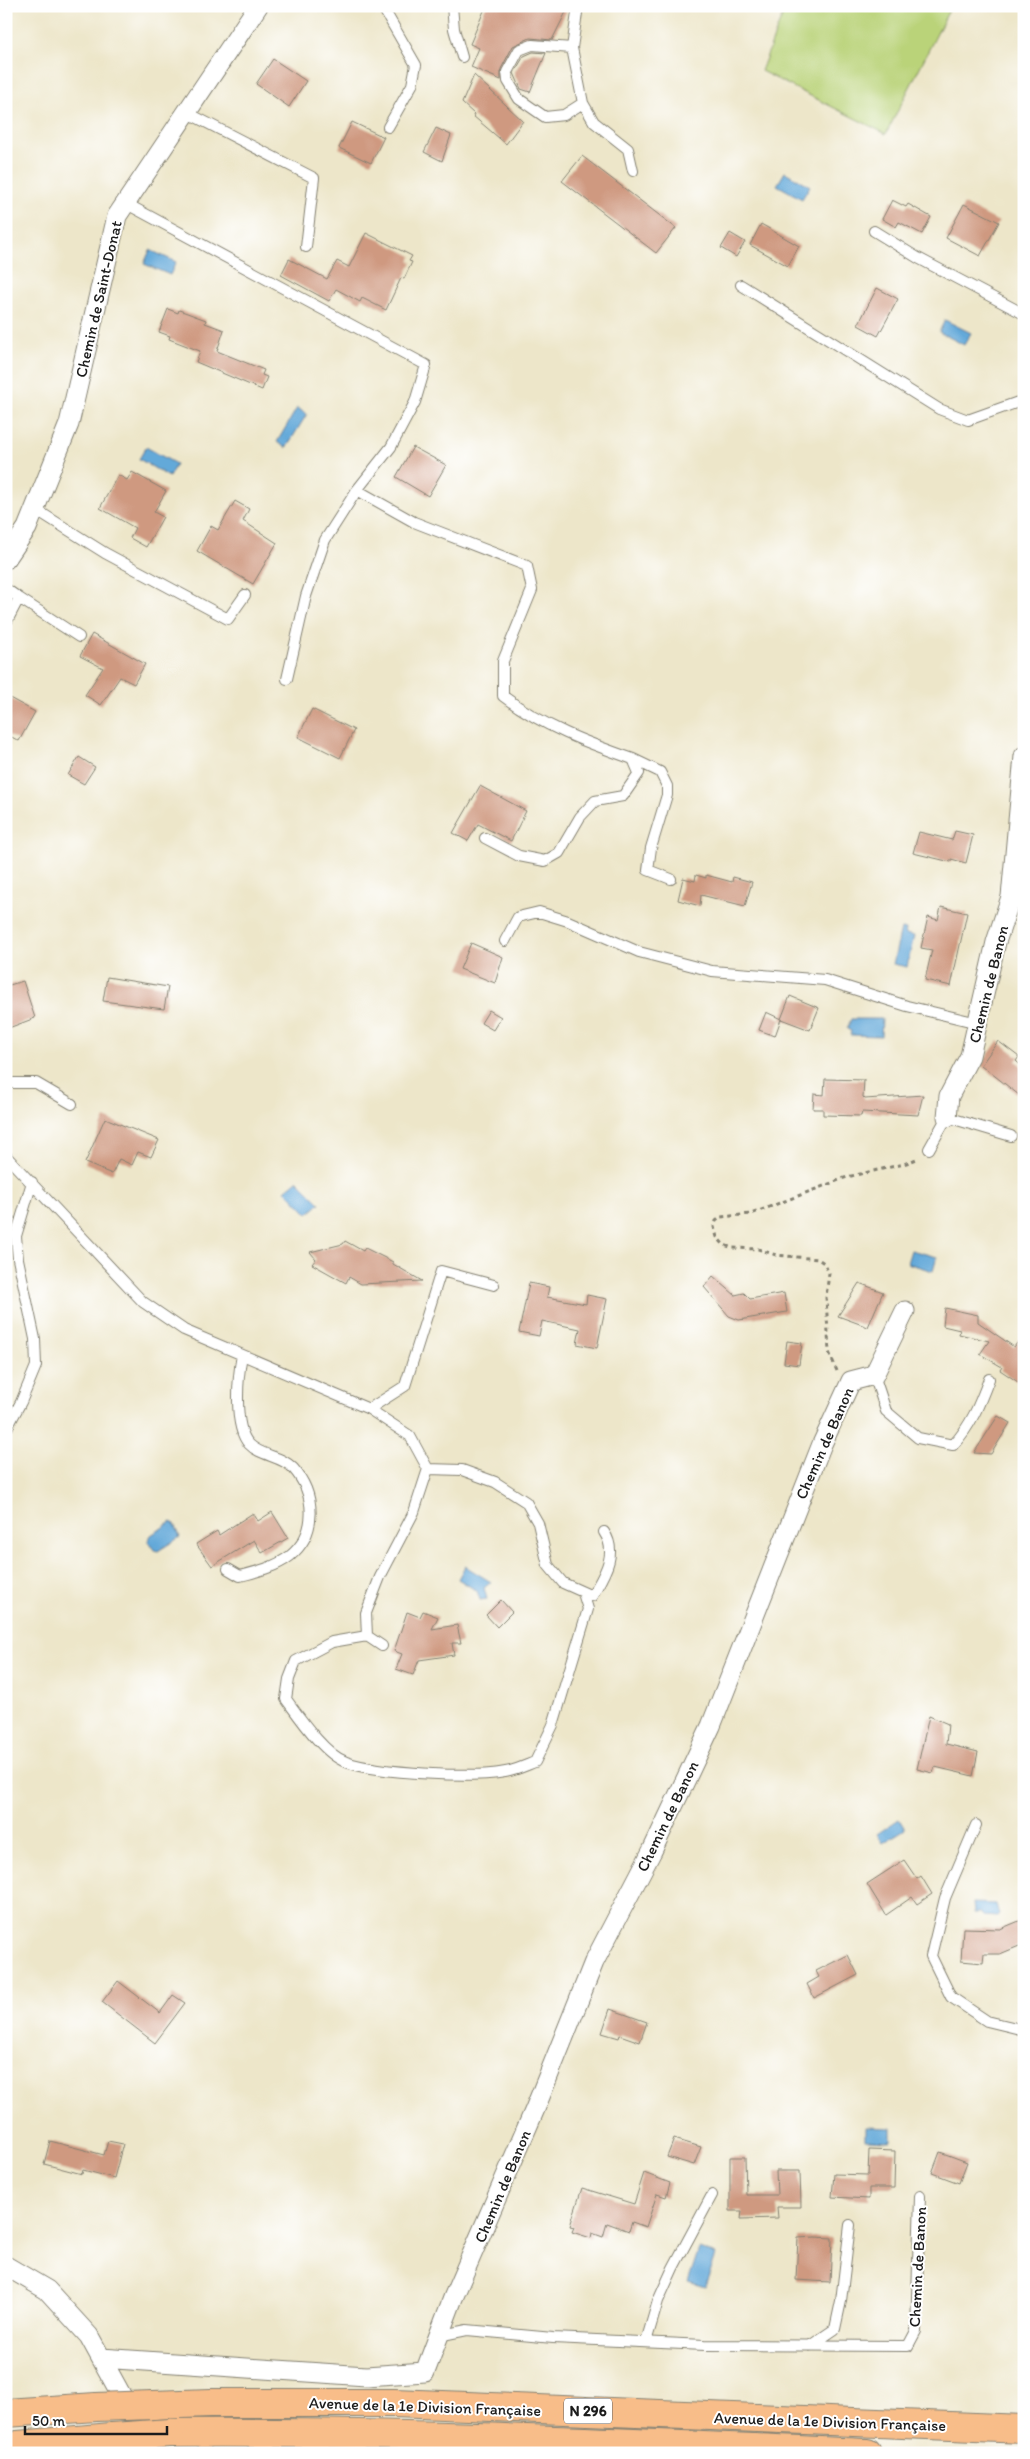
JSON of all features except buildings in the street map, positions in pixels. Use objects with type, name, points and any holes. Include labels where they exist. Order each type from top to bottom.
[{"type":"highway","name":"Avenue de la 1e Division Française","points":[[9,2412],[212,2403],[394,2404],[1024,2429]]},
{"type":"highway","name":"Avenue de la 1e Division Française","points":[[6,2446],[115,2441],[166,2441],[232,2432],[388,2434],[867,2453]]},
{"type":"highway","points":[[57,2453],[115,2441]]},
{"type":"street","name":"Chemin de Saint-Donat","points":[[6,559],[27,528],[69,424],[117,216],[251,9]]},
{"type":"street","name":"Chemin de Banon","points":[[946,1117],[949,1096],[970,1056],[996,942],[1017,903],[1024,756]]},
{"type":"street","name":"Chemin de Banon","points":[[101,2358],[366,2376],[425,2372],[438,2336],[535,2109],[594,1962],[652,1850],[711,1726],[811,1471],[847,1388],[851,1381],[874,1375],[905,1310]]},
{"type":"street","points":[[6,2266],[47,2290],[89,2336],[101,2358],[166,2441]]},
{"type":"lane","points":[[382,6],[416,65],[412,85],[388,127]]},
{"type":"lane","points":[[452,6],[454,28],[462,57]]},
{"type":"lane","points":[[578,6],[572,48],[583,103],[594,122],[628,149],[633,171]]},
{"type":"lane","points":[[572,48],[532,45],[519,50],[507,72],[508,81],[519,99],[545,118],[564,115],[583,103]]},
{"type":"lane","points":[[186,112],[314,178],[306,247]]},
{"type":"lane","points":[[125,203],[426,365],[415,402],[391,446],[357,490],[325,540],[306,596],[287,678]]},
{"type":"lane","points":[[874,231],[918,258],[1024,314]]},
{"type":"lane","points":[[741,285],[939,409],[968,420],[1024,400]]},
{"type":"lane","points":[[357,490],[414,522],[527,566],[532,590],[503,661],[503,696],[530,716],[573,738],[633,759],[660,772],[667,786],[667,795],[651,848],[648,870],[671,879]]},
{"type":"lane","points":[[35,508],[105,553],[228,619],[245,595]]},
{"type":"lane","points":[[6,589],[79,637]]},
{"type":"lane","points":[[6,623],[19,598]]},
{"type":"lane","points":[[485,838],[519,856],[545,861],[559,853],[580,816],[595,801],[623,796],[639,773],[633,759]]},
{"type":"lane","points":[[505,941],[518,918],[539,912],[568,920],[639,952],[712,971],[825,980],[906,1006],[978,1023]]},
{"type":"lane","points":[[6,1083],[36,1083],[72,1104]]},
{"type":"lane","points":[[929,1149],[946,1117],[1011,1136]]},
{"type":"lane","points":[[6,1156],[143,1302],[184,1330],[369,1409],[410,1436],[428,1469],[414,1512],[380,1577],[366,1613],[367,1636]]},
{"type":"lane","points":[[6,1430],[21,1402],[36,1366],[34,1340],[18,1259],[16,1236],[32,1182]]},
{"type":"lane","points":[[369,1409],[405,1386],[441,1271],[494,1285]]},
{"type":"lane","points":[[228,1570],[240,1576],[262,1570],[290,1556],[302,1541],[311,1524],[311,1500],[292,1467],[249,1444],[239,1420],[238,1376],[242,1355]]},
{"type":"lane","points":[[874,1375],[886,1411],[918,1438],[953,1445],[963,1435],[975,1413],[989,1379]]},
{"type":"lane","points":[[428,1469],[462,1470],[495,1482],[526,1502],[538,1523],[548,1565],[563,1583],[592,1596],[612,1556],[608,1539],[604,1532]]},
{"type":"lane","points":[[382,1646],[367,1636],[332,1642],[296,1661],[289,1679],[286,1699],[313,1736],[345,1762],[394,1771],[460,1774],[509,1772],[535,1762],[553,1725],[588,1609],[583,1593]]},
{"type":"lane","points":[[976,1826],[945,1898],[931,1956],[951,1997],[986,2021],[1024,2030]]},
{"type":"lane","points":[[646,2342],[658,2301],[672,2268],[712,2195]]},
{"type":"lane","name":"Chemin de Banon","points":[[438,2336],[467,2330],[553,2338],[646,2342],[908,2346],[916,2331],[920,2196]]},
{"type":"lane","points":[[810,2346],[834,2329],[841,2301],[850,2225]]},
{"type":"path","points":[[847,1388],[834,1366],[829,1352],[826,1296],[829,1273],[824,1263],[818,1258],[776,1255],[758,1249],[733,1248],[724,1245],[714,1228],[716,1221],[721,1217],[751,1214],[768,1209],[847,1178],[904,1164],[918,1158],[929,1149]]},
{"type":"green space","points":[[786,6],[951,6],[886,134],[761,71]]},
{"type":"water","points":[[785,172],[810,186],[802,199],[777,185]]},
{"type":"water","points":[[150,250],[176,262],[170,275],[144,264]]},
{"type":"water","points":[[945,320],[971,333],[964,345],[939,332]]},
{"type":"water","points":[[297,408],[307,414],[286,448],[277,442]]},
{"type":"water","points":[[146,447],[176,464],[169,477],[139,459]]},
{"type":"water","points":[[901,929],[906,930],[905,934],[914,936],[907,967],[893,964]]},
{"type":"water","points":[[851,1019],[882,1019],[881,1036],[850,1035],[851,1031],[847,1029]]},
{"type":"water","points":[[297,1180],[320,1203],[308,1214],[285,1190]]},
{"type":"water","points":[[911,1250],[937,1257],[933,1271],[907,1263]]},
{"type":"water","points":[[171,1522],[175,1524],[180,1537],[158,1551],[154,1550],[148,1541],[151,1535]]},
{"type":"water","points":[[465,1566],[491,1582],[484,1588],[487,1599],[480,1600],[477,1591],[458,1579]]},
{"type":"water","points":[[899,1819],[905,1829],[883,1843],[877,1834]]},
{"type":"water","points":[[973,1903],[996,1904],[999,1915],[997,1917],[984,1916],[981,1913],[974,1913]]},
{"type":"water","points":[[865,2127],[891,2128],[891,2141],[865,2140]]},
{"type":"water","points":[[699,2249],[716,2255],[705,2287],[688,2282]]}]
